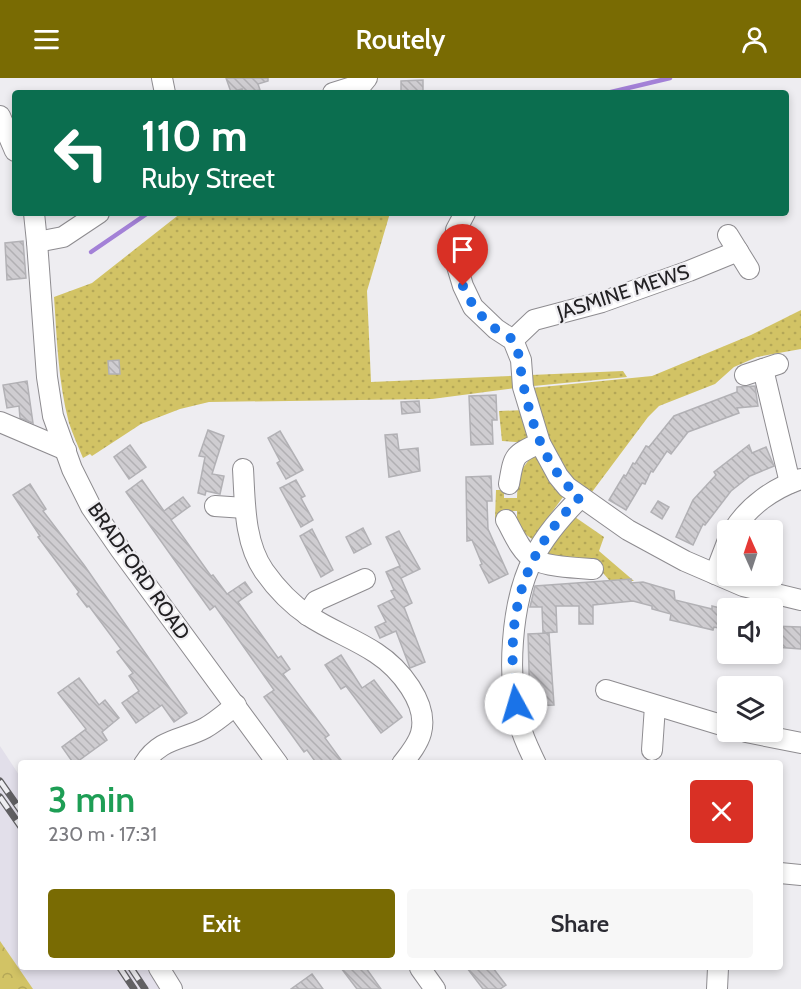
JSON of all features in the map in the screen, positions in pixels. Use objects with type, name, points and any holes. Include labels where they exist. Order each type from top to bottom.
[{"type":"street","points":[[343,90],[362,84],[367,78]]},
{"type":"street","points":[[0,116],[12,144]]},
{"type":"street","name":"BRADFORD ROAD","points":[[34,216],[47,376],[53,416],[72,469],[92,507],[114,541],[237,705],[275,760]]},
{"type":"street","points":[[38,242],[63,237],[94,216]]},
{"type":"street","points":[[463,216],[456,230],[454,256],[463,286],[473,307],[496,329],[513,340],[521,360],[523,387],[540,443],[558,476],[567,487],[628,530],[715,574],[743,586],[801,600]]},
{"type":"street","name":"JASMINE MEWS","points":[[513,340],[534,320],[602,302],[689,271],[733,243],[749,269]]},
{"type":"street","points":[[740,520],[770,493],[796,481],[762,370]]},
{"type":"street","points":[[0,422],[66,450]]},
{"type":"street","points":[[509,484],[513,461],[519,452],[540,443]]},
{"type":"street","points":[[243,469],[245,508],[250,538],[263,569],[284,596],[307,615],[377,654],[401,675],[418,704],[422,719],[421,733],[405,760]]},
{"type":"street","points":[[534,760],[519,725],[513,668],[516,616],[525,577],[533,559],[554,525],[580,497]]},
{"type":"street","points":[[215,506],[245,508]]},
{"type":"street","points":[[506,520],[519,544],[533,559],[560,567],[593,569]]},
{"type":"street","points":[[715,574],[717,569]]},
{"type":"street","points":[[307,615],[316,601],[365,579]]},
{"type":"street","points":[[606,690],[717,724]]},
{"type":"street","points":[[147,760],[157,748],[178,737],[205,728],[237,705]]},
{"type":"street","points":[[652,750],[656,706]]},
{"type":"street","points":[[783,739],[801,743]]},
{"type":"street","points":[[783,873],[801,875]]},
{"type":"street","points":[[160,970],[172,989]]},
{"type":"street","points":[[421,970],[435,989]]},
{"type":"street","points":[[717,989],[718,970]]},
{"type":"shaded area","points":[[0,746],[18,773],[18,970],[150,970],[163,989],[0,989]]},
{"type":"green space","points":[[177,216],[389,216],[367,291],[371,382],[623,371],[627,377],[432,399],[209,402],[180,409],[141,424],[92,456],[90,454],[83,458],[69,423],[62,392],[54,297],[92,283]]},
{"type":"green space","points":[[801,310],[801,349],[757,357],[734,367],[715,384],[659,406],[648,417],[589,496],[575,485],[548,445],[532,388],[652,376],[751,335]]},
{"type":"green space","points":[[525,410],[531,443],[502,441],[499,411]]},
{"type":"green space","points":[[536,451],[566,493],[532,539],[517,528],[517,511],[504,511],[503,519],[495,519],[496,490],[504,490],[504,498],[517,498],[518,474]]},
{"type":"green space","points":[[572,515],[604,537],[599,551],[634,581],[610,581],[596,565],[545,558]]},
{"type":"green space","points":[[0,941],[33,989],[0,989]]},
{"type":"building","points":[[226,78],[268,78],[268,81],[258,84],[260,90],[230,90]]},
{"type":"building","points":[[423,80],[423,90],[401,90],[401,81]]},
{"type":"building","points":[[23,241],[26,278],[7,280],[5,243]]},
{"type":"building","points":[[119,360],[120,374],[109,374],[108,361]]},
{"type":"building","points":[[27,381],[33,423],[20,418],[19,406],[7,408],[3,385]]},
{"type":"building","points":[[755,386],[758,406],[737,408],[739,413],[688,432],[671,454],[667,451],[653,472],[651,471],[645,484],[642,483],[626,510],[609,500],[646,446],[649,447],[674,416],[737,392],[737,387]]},
{"type":"building","points":[[496,395],[497,420],[492,420],[493,444],[471,445],[469,396]]},
{"type":"building","points":[[419,401],[420,412],[402,414],[401,402]]},
{"type":"building","points":[[208,430],[224,436],[212,474],[224,476],[220,494],[206,491],[205,495],[198,493],[205,457],[199,456]]},
{"type":"building","points":[[280,431],[303,470],[286,479],[277,463],[280,461],[268,438]]},
{"type":"building","points":[[397,434],[399,450],[418,448],[420,471],[389,477],[385,435]]},
{"type":"building","points":[[130,445],[146,467],[129,479],[114,457]]},
{"type":"building","points":[[749,445],[752,453],[766,447],[774,466],[750,476],[731,491],[705,525],[703,524],[693,545],[676,537],[693,500],[716,475],[714,472]]},
{"type":"building","points":[[491,476],[492,501],[487,501],[488,529],[508,574],[489,583],[472,540],[467,541],[466,477]]},
{"type":"building","points":[[142,480],[164,511],[183,497],[190,506],[171,520],[211,576],[213,575],[227,594],[245,582],[252,592],[238,602],[278,658],[281,656],[290,669],[283,674],[329,735],[325,738],[341,760],[314,760],[307,750],[304,752],[264,697],[274,690],[215,606],[210,610],[126,492]]},
{"type":"building","points":[[296,480],[305,496],[301,498],[313,520],[301,527],[280,488]]},
{"type":"building","points":[[30,484],[46,509],[43,511],[84,565],[187,713],[174,722],[162,705],[136,723],[122,703],[139,691],[129,676],[133,673],[117,652],[121,649],[89,606],[87,607],[77,594],[79,592],[38,537],[40,536],[13,495]]},
{"type":"building","points":[[658,501],[669,507],[662,519],[651,512]]},
{"type":"building","points":[[363,528],[371,544],[354,553],[346,537]]},
{"type":"building","points":[[312,529],[333,570],[321,577],[300,536]]},
{"type":"building","points":[[399,531],[420,569],[401,578],[412,603],[404,607],[425,662],[410,668],[396,631],[380,638],[375,627],[386,622],[378,606],[395,598],[386,572],[400,566],[386,537]]},
{"type":"building","points":[[631,579],[631,583],[643,582],[674,591],[675,600],[712,609],[712,606],[717,607],[717,628],[714,627],[713,630],[670,620],[671,614],[633,601],[593,605],[593,624],[579,624],[579,606],[556,606],[557,632],[543,633],[542,607],[530,607],[535,586]]},
{"type":"building","points":[[783,626],[801,627],[801,649],[783,648]]},
{"type":"building","points":[[549,633],[554,705],[530,706],[528,634]]},
{"type":"building","points":[[341,655],[362,688],[374,680],[402,717],[381,733],[346,686],[341,689],[325,665]]},
{"type":"building","points":[[79,678],[99,705],[105,700],[119,718],[102,732],[107,740],[80,760],[71,760],[62,747],[86,729],[58,693]]},
{"type":"building","points":[[343,970],[367,970],[381,989],[357,989]]},
{"type":"building","points":[[469,970],[495,970],[506,985],[500,989],[483,989]]},
{"type":"building","points":[[312,974],[323,989],[291,989]]},
{"type":"waterway","points":[[620,90],[670,78]]},
{"type":"waterway","points":[[91,252],[144,216]]},
{"type":"railway","points":[[0,781],[18,807]]},
{"type":"railway","points":[[0,797],[18,823]]},
{"type":"railway","points":[[121,970],[134,989]]},
{"type":"railway","points":[[132,970],[145,989]]},
{"type":"route","points":[[463,286],[473,307],[496,329],[513,340],[521,360],[523,387],[543,449],[558,476],[580,497],[544,539],[525,577],[516,616],[512,650],[516,704]]}]
